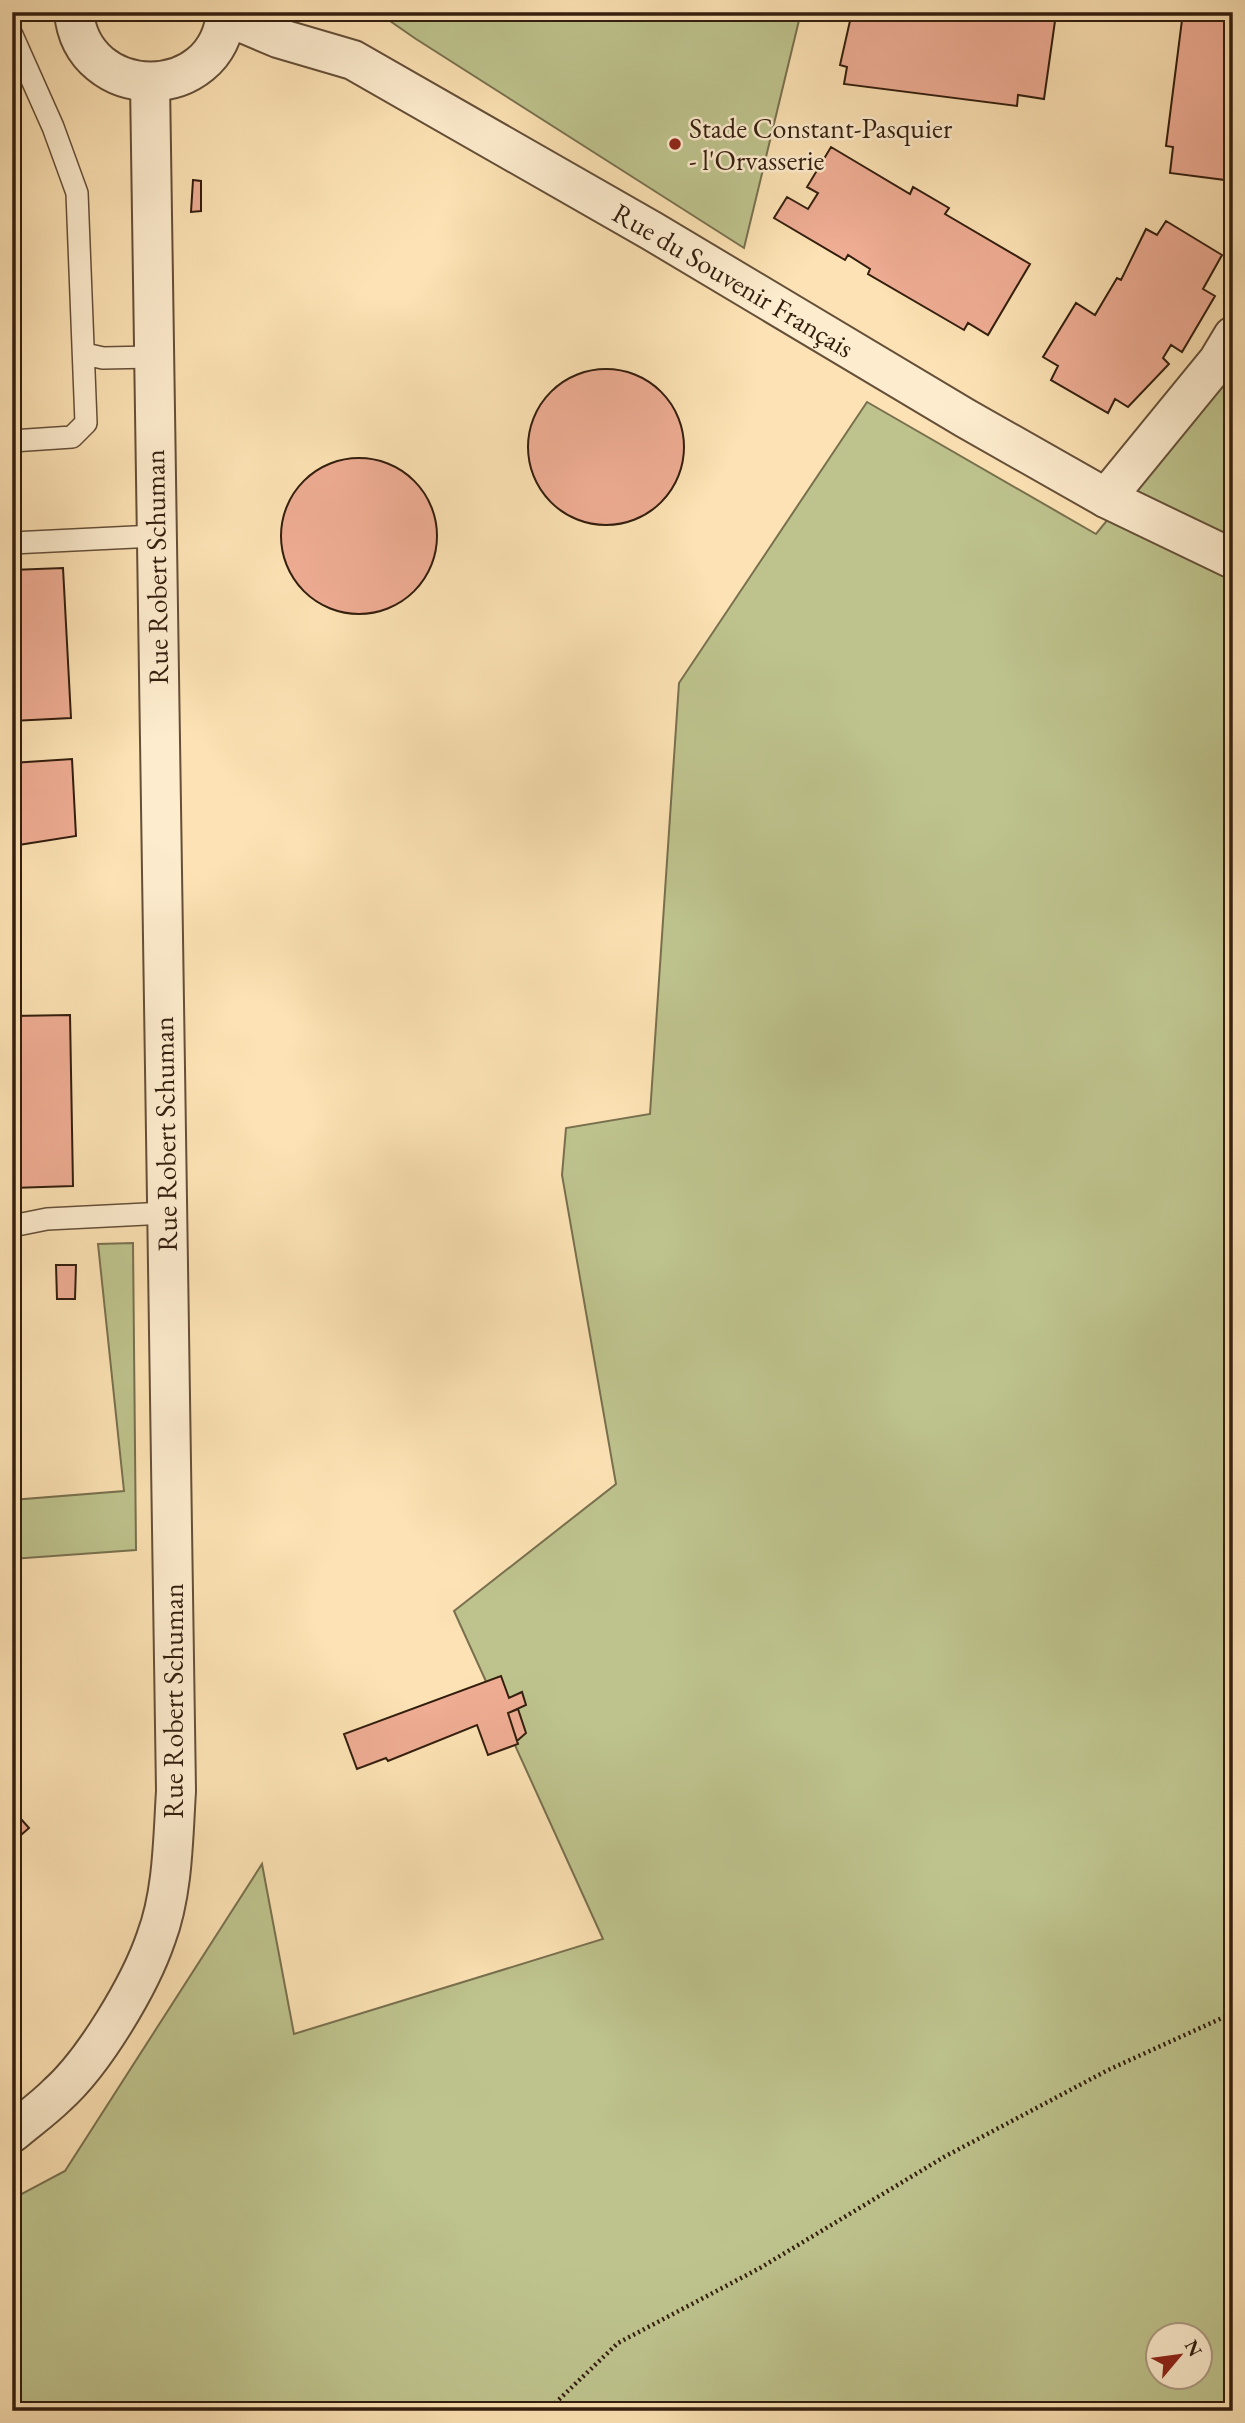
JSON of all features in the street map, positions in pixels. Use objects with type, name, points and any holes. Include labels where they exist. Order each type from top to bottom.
[{"type":"street","points":[[74,12],[83,43],[94,59],[111,72],[130,80],[150,83],[172,80],[192,70],[215,47],[226,14]]},
{"type":"street","name":"Rue du Souvenir Français","points":[[226,14],[278,38],[354,60],[1106,498],[1233,559]]},
{"type":"street","name":"Rue Robert Schuman","points":[[12,2133],[60,2094],[101,2041],[134,1987],[157,1937],[171,1865],[176,1791],[152,357],[150,83]]},
{"type":"street","points":[[1106,498],[1218,361],[1233,336]]},
{"type":"lane","points":[[12,35],[54,127],[78,193],[86,423],[81,431],[72,437],[12,441]]},
{"type":"lane","points":[[85,354],[103,358],[152,357]]},
{"type":"lane","points":[[12,543],[155,536]]},
{"type":"lane","points":[[12,1226],[47,1219],[166,1213]]},
{"type":"path","points":[[547,2411],[618,2343],[760,2268],[944,2157],[1108,2070],[1233,2012]]},
{"type":"green space","name":"Stade Constant-Pasquier - l'Orvasserie","points":[[377,12],[801,12],[744,248],[416,39]]},
{"type":"green space","points":[[1233,362],[1233,2411],[12,2411],[12,2199],[65,2171],[262,1864],[294,2034],[603,1939],[454,1611],[616,1484],[562,1175],[566,1128],[650,1114],[679,683],[867,402],[1096,534]]},
{"type":"green space","points":[[133,1243],[136,1550],[12,1559],[12,1500],[124,1491],[98,1244]]},
{"type":"building","points":[[852,12],[993,12],[1055,21],[1044,99],[1018,95],[1017,106],[844,84],[847,67],[840,65]]},
{"type":"building","points":[[1183,12],[1233,12],[1233,181],[1170,173],[1173,147],[1166,146]]},
{"type":"building","points":[[831,147],[910,194],[913,187],[949,208],[945,214],[1030,264],[988,335],[968,323],[964,330],[868,274],[870,269],[848,255],[845,260],[774,218],[787,197],[808,209],[818,193],[807,187]]},
{"type":"building","points":[[193,180],[201,181],[201,211],[191,212]]},
{"type":"building","points":[[1166,221],[1222,255],[1203,289],[1215,296],[1182,352],[1171,345],[1163,358],[1169,364],[1128,407],[1115,399],[1108,413],[1051,380],[1058,366],[1043,357],[1076,303],[1095,315],[1117,278],[1121,280],[1146,229],[1157,235]]},
{"type":"building","points":[[606,369],[636,375],[661,392],[678,417],[684,447],[678,477],[661,502],[636,519],[606,525],[576,519],[551,502],[534,477],[528,447],[534,417],[551,392],[576,375]]},
{"type":"building","points":[[359,458],[389,464],[414,481],[431,506],[437,536],[431,566],[414,591],[389,608],[359,614],[329,608],[304,591],[287,566],[281,536],[287,506],[304,481],[329,464]]},
{"type":"building","points":[[63,568],[71,718],[12,721],[12,570]]},
{"type":"building","points":[[72,759],[76,836],[12,846],[12,763]]},
{"type":"building","points":[[70,1015],[73,1186],[12,1188],[12,1016]]},
{"type":"building","points":[[56,1265],[76,1265],[75,1299],[57,1299]]},
{"type":"building","points":[[501,1676],[509,1698],[522,1692],[526,1705],[508,1713],[518,1744],[488,1755],[477,1725],[388,1761],[386,1758],[357,1769],[344,1734]]},
{"type":"building","points":[[518,1709],[526,1733],[517,1741],[508,1713]]},
{"type":"building","points":[[12,1809],[29,1828],[12,1843]]},
{"type":"place","name":"Stade Constant-Pasquier - l'Orvasserie","points":[[675,144]]}]
